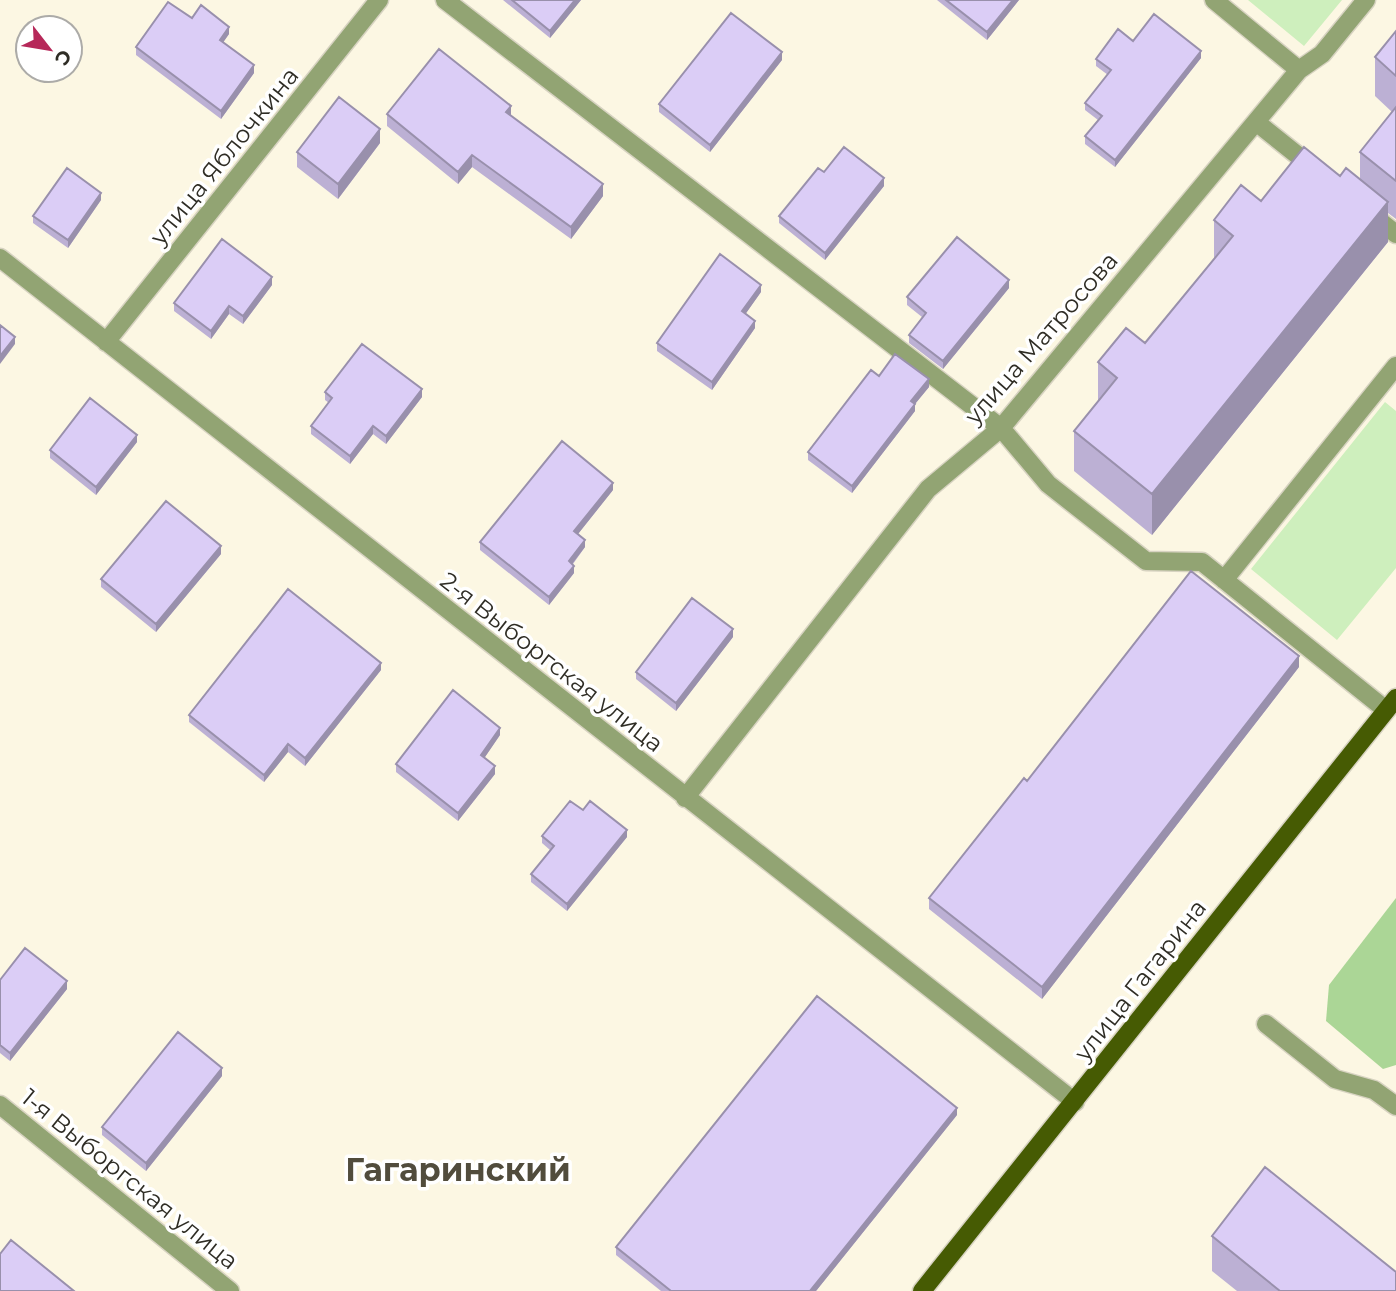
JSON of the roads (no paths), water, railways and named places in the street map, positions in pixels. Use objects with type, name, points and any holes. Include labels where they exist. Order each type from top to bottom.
[{"type":"main road","name":"улица Гагарина","points":[[922,1291],[1391,704]]},
{"type":"street","name":"улица Яблочкина","points":[[106,342],[379,0]]},
{"type":"street","points":[[446,0],[1001,428],[1048,484],[1146,561],[1202,562],[1391,704]]},
{"type":"street","points":[[1214,0],[1299,70]]},
{"type":"street","name":"улица Матросова","points":[[685,798],[928,489],[1001,428],[1299,70],[1322,54],[1366,0]]},
{"type":"street","points":[[1256,122],[1331,182]]},
{"type":"street","points":[[1353,200],[1396,234]]},
{"type":"street","name":"2-я Выборгская улица","points":[[0,258],[1075,1102]]},
{"type":"street","points":[[1224,580],[1396,366]]},
{"type":"street","points":[[1266,1024],[1335,1079],[1374,1090],[1396,1106]]},
{"type":"street","name":"1-я Выборгская улица","points":[[0,1105],[230,1291]]},
{"type":"district","name":"Гагаринский","points":[[458,1169]]}]
